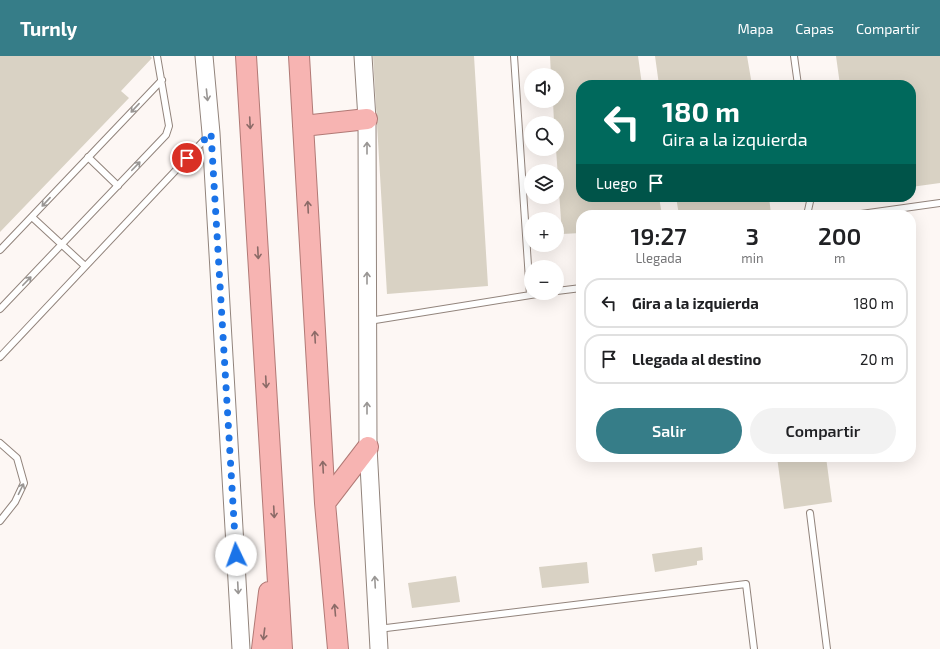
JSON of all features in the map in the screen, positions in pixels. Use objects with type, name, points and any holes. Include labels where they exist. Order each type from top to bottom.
[{"type":"highway","points":[[246,56],[282,649]]},
{"type":"highway","points":[[299,56],[325,503],[338,649]]},
{"type":"highway","points":[[303,126],[366,119]]},
{"type":"highway","points":[[325,503],[368,447]]},
{"type":"highway","points":[[262,649],[275,540]]},
{"type":"main road","points":[[204,56],[211,133],[241,649]]},
{"type":"main road","points":[[362,56],[366,119],[368,447],[379,649]]},
{"type":"lane","points":[[0,309],[166,135],[169,126],[157,56]]},
{"type":"lane","points":[[514,56],[528,260]]},
{"type":"lane","points":[[794,56],[797,80]]},
{"type":"lane","points":[[0,250],[162,80]]},
{"type":"lane","points":[[0,357],[211,133]]},
{"type":"lane","points":[[88,157],[118,186]]},
{"type":"lane","points":[[890,210],[940,203]]},
{"type":"lane","points":[[32,216],[85,266]]},
{"type":"lane","points":[[564,290],[576,289]]},
{"type":"lane","points":[[367,321],[524,296]]},
{"type":"lane","points":[[0,443],[17,458],[24,483],[15,502],[0,521]]},
{"type":"lane","points":[[810,513],[827,649]]},
{"type":"lane","points":[[378,629],[746,584],[754,649]]},
{"type":"building","points":[[0,56],[150,56],[152,58],[121,91],[129,98],[0,232]]},
{"type":"building","points":[[373,56],[474,56],[488,286],[387,294]]},
{"type":"building","points":[[550,56],[638,56],[641,80],[576,80],[576,202],[660,202],[661,210],[576,210],[576,233],[564,234],[564,212],[560,212],[560,204],[564,204],[564,164],[557,164],[556,156],[564,156],[564,116],[554,116],[553,108],[564,108],[564,68],[551,68]]},
{"type":"building","points":[[655,56],[747,56],[751,80],[658,80]]},
{"type":"building","points":[[836,56],[940,56],[940,183],[916,186],[916,80],[839,80]]},
{"type":"building","points":[[677,202],[770,202],[771,210],[678,210]]},
{"type":"building","points":[[778,462],[827,462],[832,502],[784,509]]},
{"type":"building","points":[[702,547],[703,560],[697,561],[697,565],[655,572],[652,554]]},
{"type":"building","points":[[587,562],[589,583],[542,588],[539,567]]},
{"type":"building","points":[[456,576],[460,602],[412,608],[408,583]]},
{"type":"route","points":[[187,158],[211,133],[236,555]]}]
